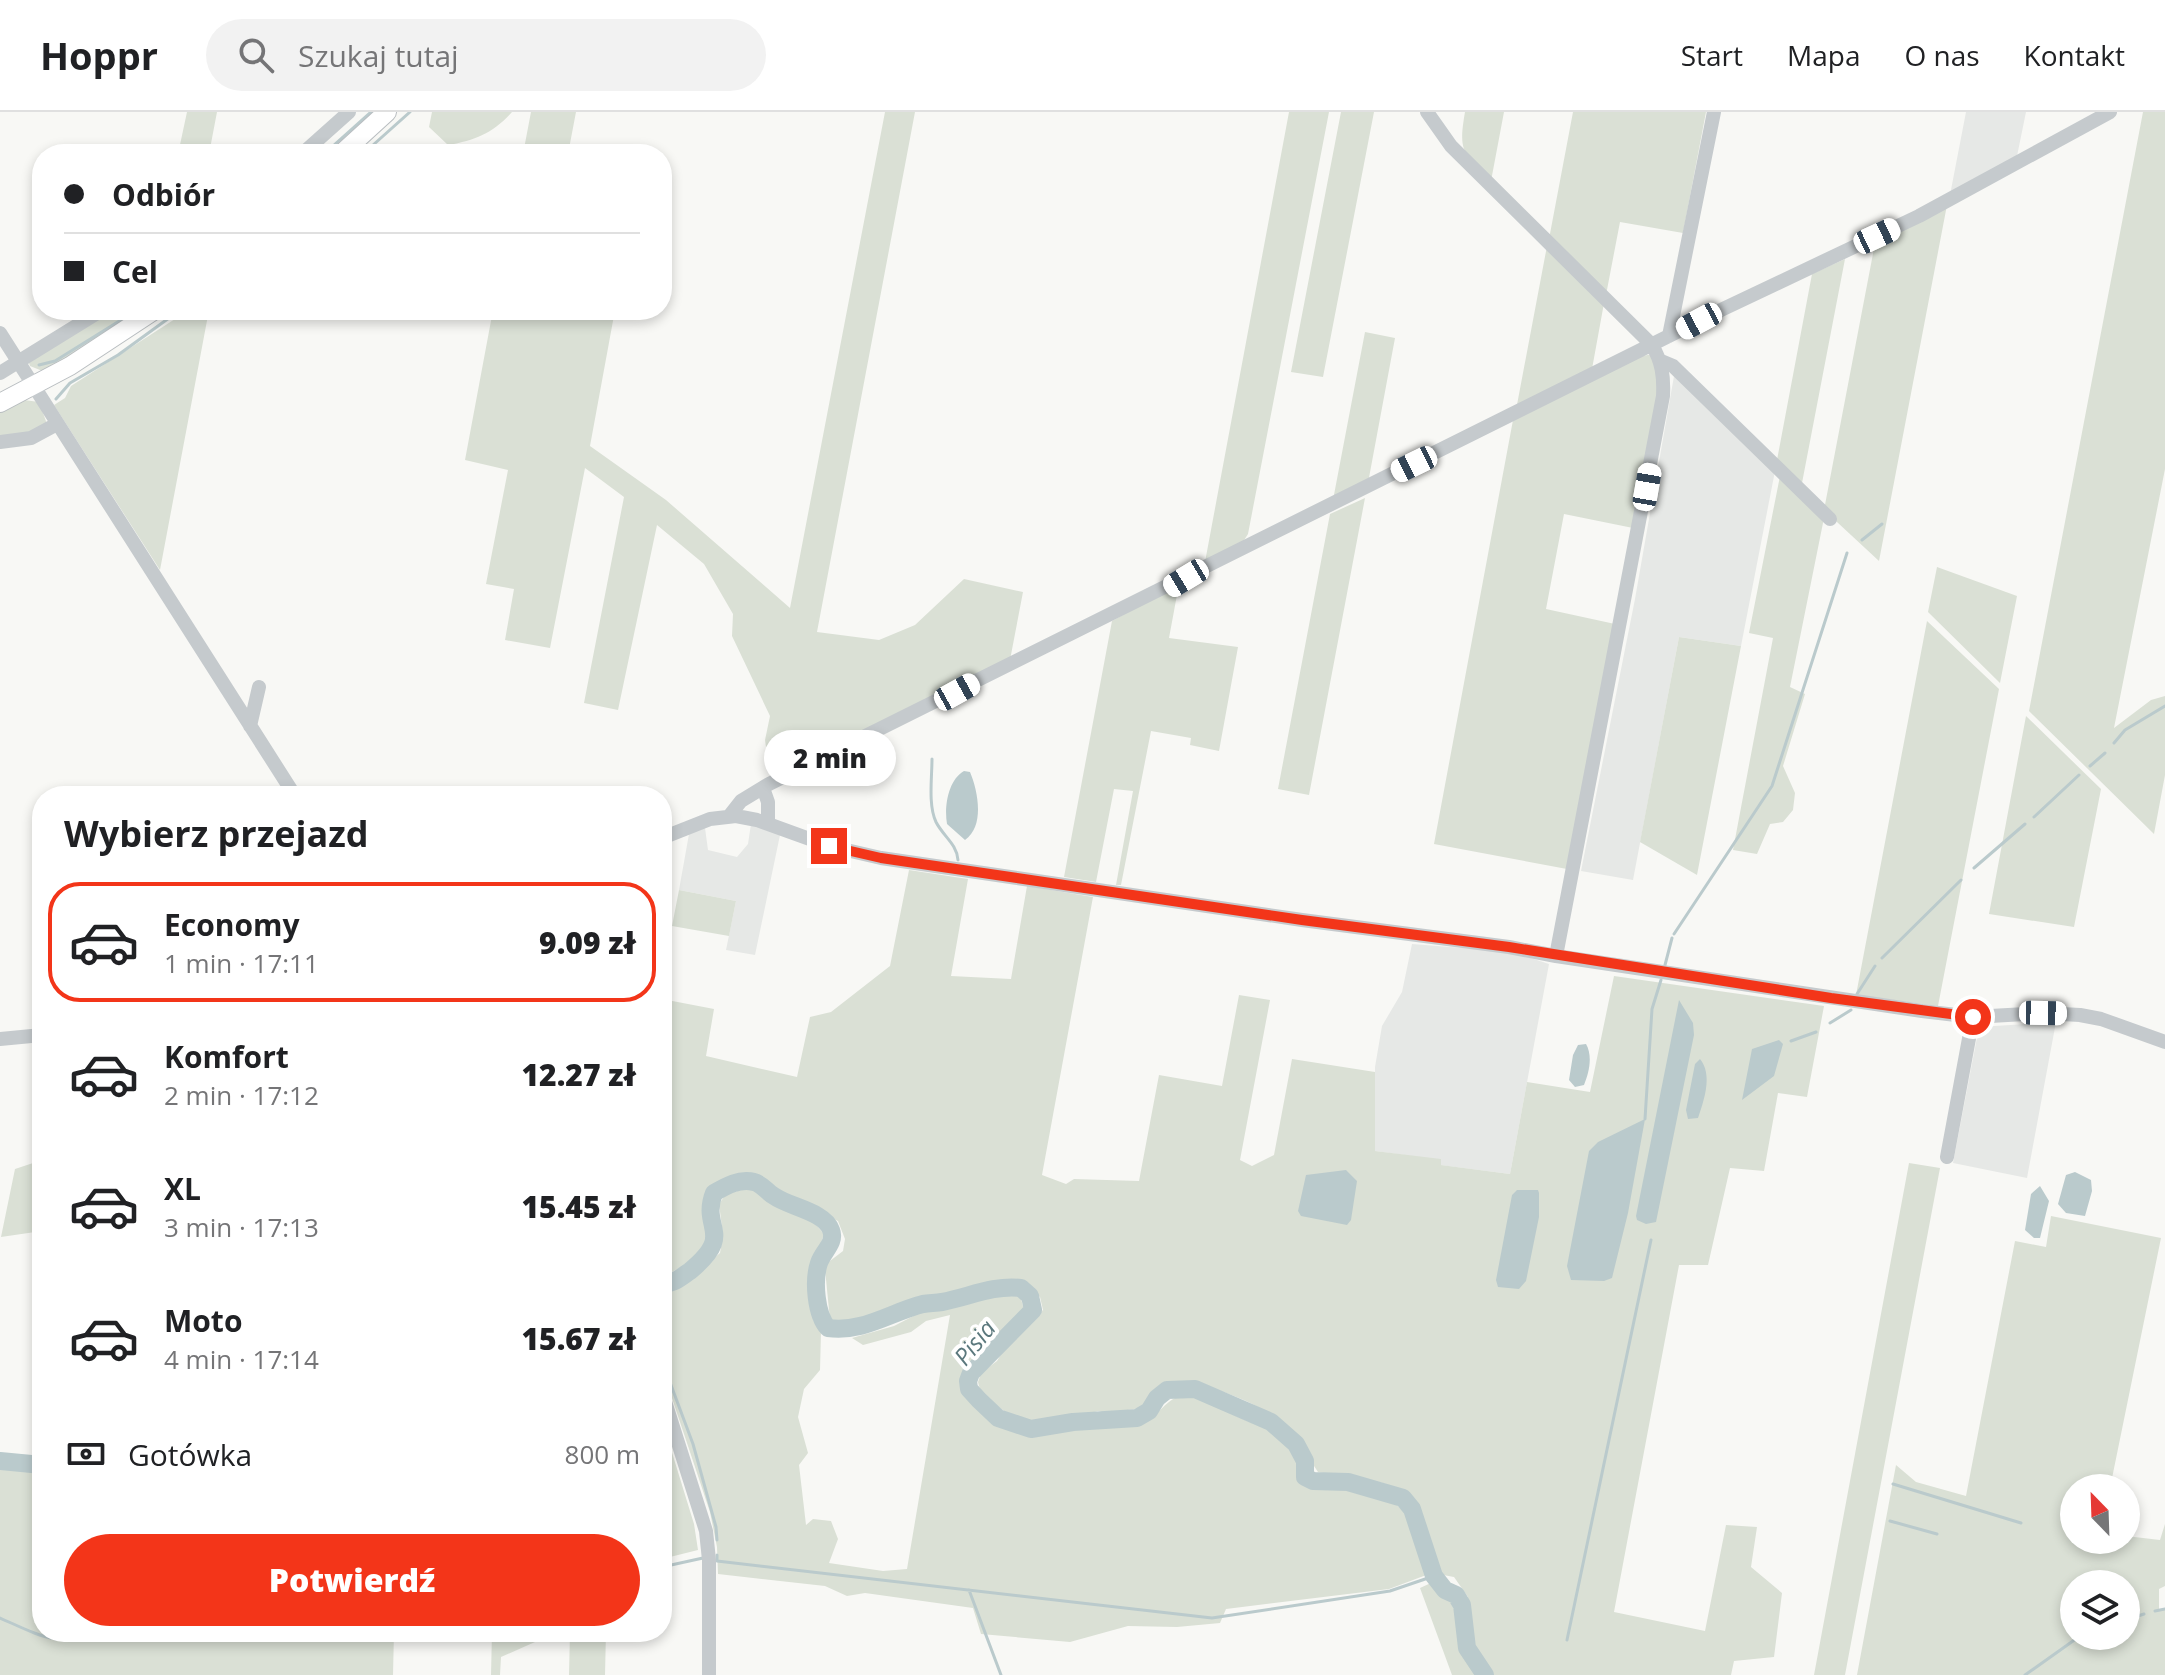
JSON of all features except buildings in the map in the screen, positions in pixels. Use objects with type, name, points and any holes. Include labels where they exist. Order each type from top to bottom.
[{"type":"main road","points":[[352,144],[387,112]]},
{"type":"main road","points":[[0,403],[139,320]]},
{"type":"street","points":[[313,144],[349,112]]},
{"type":"street","points":[[1427,112],[1451,146],[1652,345],[1661,361],[1664,384],[1658,424],[1556,956]]},
{"type":"street","points":[[1669,336],[1714,112]]},
{"type":"street","points":[[730,815],[741,801],[763,788],[1669,336],[1919,216],[2110,112]]},
{"type":"street","points":[[0,373],[86,320]]},
{"type":"street","points":[[0,333],[289,786]]},
{"type":"street","points":[[1661,361],[1673,366],[1830,519]]},
{"type":"street","points":[[0,442],[31,438],[57,424]]},
{"type":"street","points":[[250,726],[259,687]]},
{"type":"street","points":[[763,788],[768,802],[768,824]]},
{"type":"street","points":[[672,834],[710,819],[730,815],[768,824],[829,846],[881,858],[1509,947],[1973,1017],[2043,1013],[2080,1015],[2101,1019],[2165,1042]]},
{"type":"street","points":[[1947,1157],[1973,1017]]},
{"type":"street","points":[[0,1039],[32,1036]]},
{"type":"street","points":[[672,1424],[706,1531],[709,1675]]},
{"type":"shaded area","points":[[187,112],[217,112],[211,144],[180,144]]},
{"type":"shaded area","points":[[432,112],[512,112],[483,134],[453,144],[447,144],[429,127]]},
{"type":"shaded area","points":[[531,112],[576,112],[570,144],[525,144]]},
{"type":"shaded area","points":[[885,112],[915,112],[817,632],[879,640],[915,625],[964,579],[1023,592],[1010,660],[771,781],[765,740],[770,716],[732,636],[733,614],[704,564],[657,525],[618,710],[584,703],[624,497],[585,468],[550,648],[505,640],[514,589],[486,584],[508,470],[465,460],[491,320],[613,320],[590,446],[666,500],[790,608]]},
{"type":"shaded area","points":[[1289,112],[1329,112],[1248,534],[1241,545],[1205,562]]},
{"type":"shaded area","points":[[1341,112],[1374,112],[1323,377],[1291,372]]},
{"type":"shaded area","points":[[1465,112],[1504,112],[1491,181],[1465,151],[1462,136]]},
{"type":"shaded area","points":[[1573,112],[1706,112],[1683,233],[1620,222],[1606,295],[1549,239]]},
{"type":"shaded area","points":[[1966,112],[2026,112],[2016,161],[1950,195]]},
{"type":"shaded area","points":[[2143,112],[2165,112],[2165,469],[2114,728],[2151,700],[2165,696],[2165,775],[2154,834],[2029,711]]},
{"type":"shaded area","points":[[1947,205],[1879,561],[1824,510],[1876,238]]},
{"type":"shaded area","points":[[1547,246],[1604,303],[1592,369],[1516,410]]},
{"type":"shaded area","points":[[1845,259],[1802,483],[1777,460],[1812,274]]},
{"type":"shaded area","points":[[93,320],[126,320],[45,372],[29,363]]},
{"type":"shaded area","points":[[173,320],[207,320],[160,570],[54,405],[65,398],[71,386]]},
{"type":"shaded area","points":[[1365,332],[1395,338],[1368,483],[1333,500]]},
{"type":"shaded area","points":[[1652,354],[1660,383],[1633,528],[1564,514],[1546,609],[1615,624],[1567,869],[1434,844],[1513,420],[1634,358]]},
{"type":"shaded area","points":[[1674,376],[1775,471],[1741,646],[1679,637],[1633,880],[1581,871],[1635,599]]},
{"type":"shaded area","points":[[24,400],[39,402],[47,424],[42,430],[0,439],[0,412]]},
{"type":"shaded area","points":[[1780,476],[1824,518],[1790,687],[1805,694],[1783,766],[1795,793],[1793,810],[1783,822],[1770,824],[1757,854],[1733,850],[1773,638],[1749,633]]},
{"type":"shaded area","points":[[1365,498],[1309,795],[1278,789],[1330,514]]},
{"type":"shaded area","points":[[1937,567],[2017,596],[2000,683],[1928,612]]},
{"type":"shaded area","points":[[1179,584],[1169,638],[1238,647],[1219,751],[1190,745],[1191,738],[1151,731],[1121,885],[1116,885],[1133,791],[1114,789],[1096,882],[1064,877],[1112,621]]},
{"type":"shaded area","points":[[1927,621],[1999,689],[1938,1006],[1856,995]]},
{"type":"shaded area","points":[[1679,637],[1741,646],[1697,875],[1640,842]]},
{"type":"shaded area","points":[[2026,716],[2101,789],[2074,927],[1989,914]]},
{"type":"shaded area","points":[[964,771],[970,772],[978,808],[975,826],[965,840],[947,824],[946,817],[951,787]]},
{"type":"shaded area","points":[[751,824],[780,835],[755,955],[726,950],[736,901],[679,890],[689,834],[705,828],[708,850],[737,857],[748,844]]},
{"type":"shaded area","points":[[909,870],[968,879],[951,976],[1011,979],[1027,886],[1093,897],[1042,1175],[1066,1184],[1074,1179],[1139,1181],[1159,1075],[1222,1086],[1239,995],[1270,1000],[1240,1160],[1252,1166],[1274,1155],[1292,1059],[1375,1072],[1375,1151],[1441,1159],[1441,1165],[1510,1174],[1527,1082],[1590,1092],[1614,976],[1824,1006],[1807,1097],[1778,1093],[1764,1171],[1730,1168],[1708,1265],[1679,1265],[1614,1612],[1705,1631],[1726,1525],[1757,1527],[1751,1567],[1782,1593],[1774,1657],[1734,1661],[1731,1675],[1491,1675],[1468,1641],[1468,1597],[1454,1577],[1438,1574],[1419,1510],[1404,1491],[1383,1483],[1318,1472],[1294,1435],[1276,1417],[1229,1394],[1195,1384],[1164,1386],[1147,1407],[1108,1413],[1098,1411],[1058,1422],[1022,1420],[988,1399],[978,1382],[981,1373],[997,1361],[1009,1341],[1043,1310],[1040,1297],[1019,1280],[981,1286],[893,1309],[854,1323],[836,1325],[830,1320],[825,1269],[826,1264],[843,1251],[845,1239],[838,1221],[786,1197],[762,1178],[745,1175],[712,1187],[708,1201],[709,1241],[696,1258],[672,1272],[672,1001],[714,1009],[706,1056],[797,1077],[810,1017],[831,1012],[890,966]]},
{"type":"shaded area","points":[[679,890],[736,901],[729,936],[672,926]]},
{"type":"shaded area","points":[[1412,944],[1513,952],[1549,964],[1510,1174],[1440,1165],[1441,1160],[1375,1151],[1375,1067],[1382,1026],[1402,992]]},
{"type":"shaded area","points":[[1679,1000],[1693,1023],[1694,1035],[1656,1222],[1646,1224],[1637,1220],[1636,1216]]},
{"type":"shaded area","points":[[2056,1022],[2027,1178],[1953,1163],[1979,1027]]},
{"type":"shaded area","points":[[1779,1040],[1783,1044],[1774,1076],[1742,1100],[1752,1049]]},
{"type":"shaded area","points":[[1586,1044],[1590,1059],[1587,1075],[1584,1085],[1575,1087],[1569,1080],[1573,1055],[1578,1045]]},
{"type":"shaded area","points":[[1700,1059],[1706,1072],[1705,1096],[1698,1118],[1688,1119],[1686,1110],[1695,1064]]},
{"type":"shaded area","points":[[1645,1119],[1628,1213],[1612,1278],[1604,1281],[1571,1280],[1567,1266],[1589,1151],[1598,1142]]},
{"type":"shaded area","points":[[32,1163],[32,1232],[1,1237],[15,1169]]},
{"type":"shaded area","points":[[1909,1163],[1940,1168],[1845,1675],[1814,1675]]},
{"type":"shaded area","points":[[1346,1170],[1357,1181],[1351,1220],[1347,1225],[1301,1216],[1298,1211],[1306,1175]]},
{"type":"shaded area","points":[[2075,1172],[2091,1180],[2092,1191],[2085,1216],[2066,1213],[2058,1204],[2066,1175]]},
{"type":"shaded area","points":[[2040,1186],[2049,1201],[2040,1238],[2034,1238],[2025,1230],[2031,1194]]},
{"type":"shaded area","points":[[753,1187],[792,1213],[809,1217],[824,1234],[813,1267],[813,1320],[821,1331],[820,1370],[804,1389],[798,1417],[808,1453],[799,1465],[806,1525],[813,1519],[831,1521],[838,1539],[829,1563],[883,1571],[907,1569],[950,1315],[926,1321],[911,1332],[863,1345],[852,1338],[894,1326],[925,1310],[1009,1292],[1020,1295],[1024,1310],[972,1364],[961,1387],[970,1401],[986,1414],[1017,1429],[1051,1432],[1133,1425],[1146,1421],[1178,1397],[1192,1395],[1204,1398],[1278,1435],[1300,1459],[1296,1467],[1300,1480],[1310,1486],[1359,1491],[1390,1499],[1409,1516],[1429,1574],[1389,1589],[1226,1609],[1220,1623],[1177,1627],[1128,1626],[1070,1642],[981,1634],[973,1608],[865,1593],[847,1596],[825,1586],[718,1574],[717,1547],[710,1512],[672,1398],[672,1288],[678,1288],[720,1253],[723,1235],[719,1204],[726,1194]]},
{"type":"shaded area","points":[[1517,1190],[1538,1190],[1539,1193],[1539,1217],[1526,1281],[1519,1289],[1498,1287],[1496,1280],[1512,1195]]},
{"type":"shaded area","points":[[2051,1216],[2161,1238],[2113,1474],[2060,1474],[2060,1554],[2140,1554],[2140,1538],[2160,1540],[2165,1524],[2165,1586],[2159,1589],[2159,1610],[2165,1609],[2165,1675],[1857,1675],[1896,1465],[1916,1482],[1966,1496],[2015,1241],[2046,1247]]},
{"type":"shaded area","points":[[672,1452],[694,1524],[698,1550],[672,1556]]},
{"type":"shaded area","points":[[0,1466],[32,1468],[32,1642],[394,1642],[393,1675],[0,1675]]},
{"type":"shaded area","points":[[1433,1582],[1455,1598],[1459,1608],[1459,1636],[1467,1658],[1479,1675],[1452,1675],[1420,1588]]},
{"type":"shaded area","points":[[492,1642],[535,1642],[501,1657],[500,1675],[491,1675]]},
{"type":"shaded area","points":[[570,1642],[606,1642],[605,1675],[569,1675]]},
{"type":"waterway","points":[[335,144],[371,112]]},
{"type":"waterway","points":[[374,144],[410,112]]},
{"type":"waterway","points":[[39,365],[55,361],[121,320]]},
{"type":"waterway","points":[[56,399],[70,383],[118,355],[166,320]]},
{"type":"waterway","points":[[1862,540],[1882,524]]},
{"type":"waterway","points":[[1674,934],[1772,786],[1847,553]]},
{"type":"waterway","points":[[2114,743],[2125,730],[2165,706]]},
{"type":"waterway","points":[[2090,766],[2105,753]]},
{"type":"waterway","points":[[932,759],[931,800],[934,815],[955,849],[958,860]]},
{"type":"waterway","points":[[2034,817],[2079,775]]},
{"type":"waterway","points":[[1974,868],[2025,824]]},
{"type":"waterway","points":[[1882,958],[1961,880]]},
{"type":"waterway","points":[[1665,965],[1672,938]]},
{"type":"waterway","points":[[1857,994],[1875,966]]},
{"type":"waterway","points":[[1645,1119],[1652,1009],[1661,980]]},
{"type":"waterway","points":[[1830,1023],[1851,1010]]},
{"type":"waterway","points":[[1791,1041],[1816,1032]]},
{"type":"waterway","name":"Pisia","points":[[672,1282],[690,1271],[711,1248],[714,1239],[711,1215],[714,1193],[733,1183],[749,1181],[760,1184],[780,1200],[821,1218],[831,1230],[832,1239],[819,1263],[816,1279],[818,1306],[828,1328],[853,1327],[923,1304],[990,1290],[1021,1288],[1030,1296],[1033,1310],[971,1373],[968,1381],[969,1389],[998,1418],[1031,1429],[1073,1422],[1137,1418],[1149,1411],[1167,1390],[1195,1389],[1271,1422],[1296,1444],[1305,1461],[1305,1477],[1313,1481],[1348,1482],[1403,1498],[1412,1509],[1434,1576],[1445,1590],[1456,1595],[1462,1605],[1467,1648],[1485,1675]]},
{"type":"waterway","points":[[1567,1640],[1651,1240]]},
{"type":"waterway","points":[[672,1388],[693,1444],[717,1540]]},
{"type":"waterway","name":"Pisia","points":[[0,1461],[32,1464]]},
{"type":"waterway","points":[[1893,1484],[2021,1523]]},
{"type":"waterway","points":[[1890,1521],[1937,1534]]},
{"type":"waterway","points":[[717,1555],[717,1561],[1212,1618],[1390,1591],[1434,1576]]},
{"type":"waterway","points":[[672,1565],[703,1558]]},
{"type":"waterway","points":[[969,1590],[1001,1675]]},
{"type":"waterway","points":[[2155,1611],[2165,1609]]},
{"type":"waterway","points":[[2140,1615],[2144,1614]]},
{"type":"waterway","points":[[0,1618],[32,1632]]},
{"type":"waterway","points":[[2025,1675],[2060,1650]]},
{"type":"route","points":[[829,846],[881,858],[1509,947],[1973,1017]]}]
